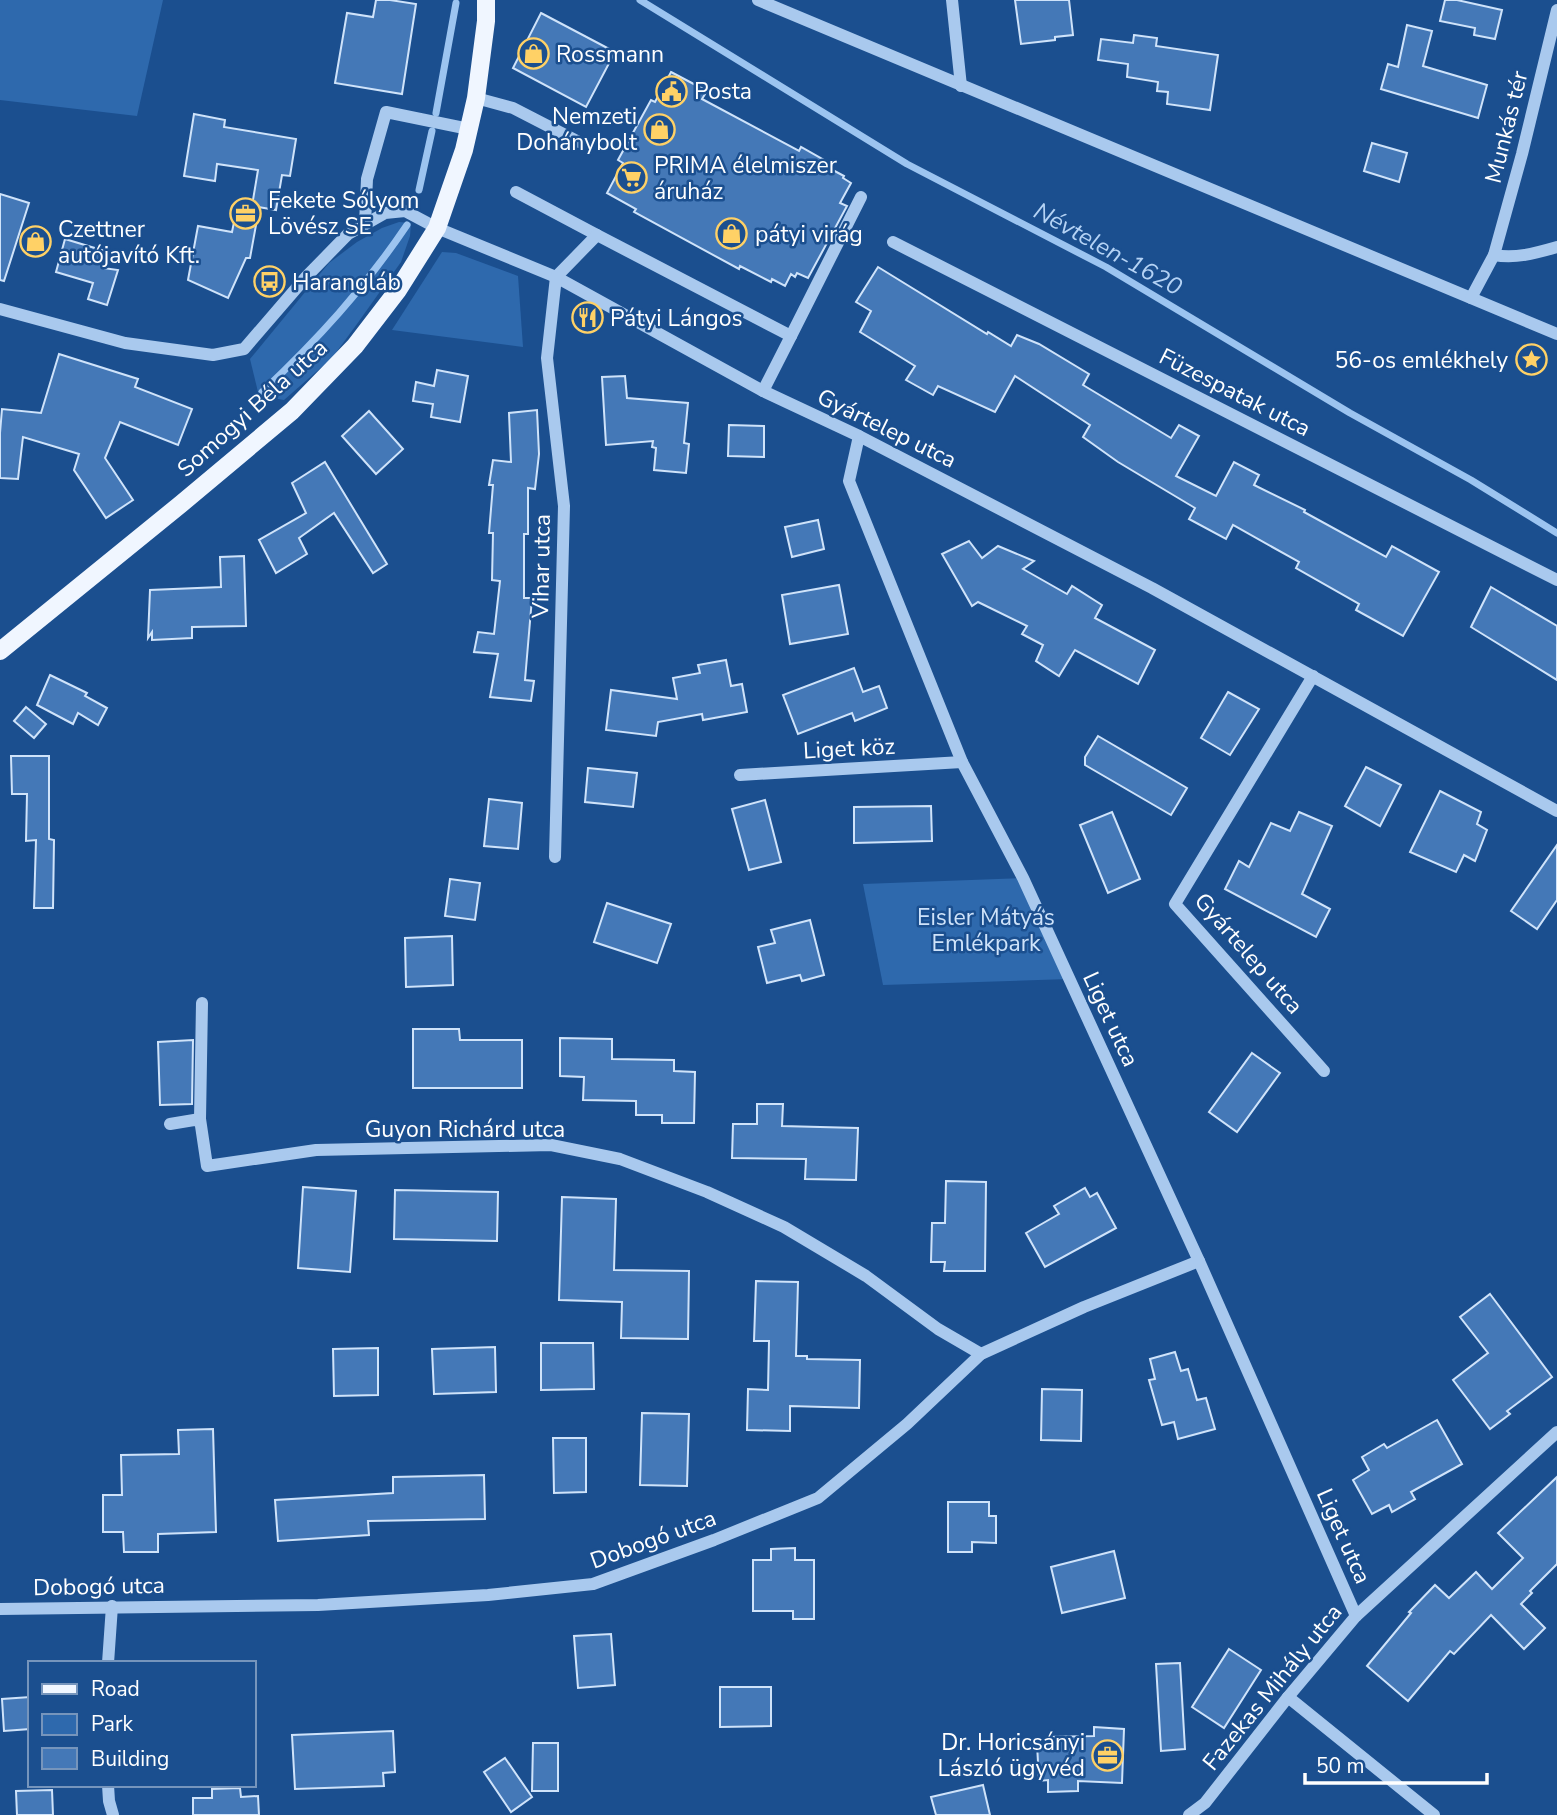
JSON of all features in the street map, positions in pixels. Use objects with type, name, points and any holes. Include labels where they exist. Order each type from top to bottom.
[{"type":"main road","name":"Somogyi Béla utca","points":[[0,651],[292,411],[355,346],[398,290],[437,228],[464,150],[477,98],[486,0]]},
{"type":"street","points":[[758,0],[1557,334]]},
{"type":"street","points":[[952,0],[961,86]]},
{"type":"street","name":"Munkás tér","points":[[1471,298],[1494,255],[1557,10]]},
{"type":"street","points":[[477,98],[513,108],[579,142]]},
{"type":"street","points":[[365,224],[367,179],[387,112],[469,129]]},
{"type":"street","points":[[516,192],[791,336]]},
{"type":"street","points":[[763,391],[861,197]]},
{"type":"street","name":"Gyártelep utca","points":[[0,309],[125,343],[213,355],[244,349],[306,277],[348,234],[386,213],[405,211],[437,228],[556,277],[763,391],[859,436],[1152,588],[1557,811]]},
{"type":"street","points":[[556,277],[597,235]]},
{"type":"street","name":"Füzespatak utca","points":[[893,242],[1557,580]]},
{"type":"street","points":[[1494,255],[1506,257],[1532,254],[1557,247]]},
{"type":"street","name":"Vihar utca","points":[[555,858],[564,506],[547,358],[556,277]]},
{"type":"street","name":"Liget utca","points":[[859,436],[849,481],[962,762],[1023,878],[1199,1261],[1356,1616]]},
{"type":"street","name":"Gyártelep utca","points":[[1313,676],[1175,904],[1324,1072]]},
{"type":"street","name":"Liget köz","points":[[740,775],[962,762]]},
{"type":"street","points":[[170,1124],[200,1119],[202,1003]]},
{"type":"street","name":"Guyon Richárd utca","points":[[200,1119],[207,1166],[316,1150],[551,1145],[620,1159],[708,1192],[784,1227],[866,1276],[938,1329],[981,1354]]},
{"type":"street","name":"Dobogó utca","points":[[0,1609],[318,1605],[488,1595],[593,1584],[714,1540],[818,1498],[907,1424],[981,1354],[1084,1307],[1199,1261]]},
{"type":"street","name":"Fazekas Mihály utca","points":[[1189,1815],[1205,1803],[1356,1616],[1557,1432]]},
{"type":"street","points":[[108,1661],[112,1606]]},
{"type":"street","points":[[1288,1697],[1434,1815]]},
{"type":"street","points":[[108,1787],[113,1815]]},
{"type":"green space","points":[[0,0],[163,0],[137,116],[0,100]]},
{"type":"green space","points":[[399,222],[411,223],[410,236],[401,262],[332,358],[284,400],[266,397],[258,392],[250,359],[329,263],[357,242]]},
{"type":"green space","points":[[442,252],[456,253],[518,276],[523,347],[392,330]]},
{"type":"green space","name":"Eisler Mátyás Emlékpark","points":[[1023,878],[1069,979],[883,985],[863,884]]},
{"type":"building","points":[[376,0],[416,4],[402,94],[335,83],[347,13],[373,17]]},
{"type":"building","points":[[1015,0],[1069,0],[1073,35],[1021,44]]},
{"type":"building","points":[[1445,0],[1502,10],[1495,39],[1474,35],[1475,28],[1440,21]]},
{"type":"building","points":[[541,13],[615,52],[586,107],[513,68]]},
{"type":"building","points":[[1407,25],[1432,31],[1423,66],[1487,85],[1478,118],[1381,89],[1388,64],[1398,67]]},
{"type":"building","points":[[1134,35],[1157,38],[1156,46],[1218,55],[1210,110],[1167,104],[1168,92],[1157,91],[1158,82],[1127,77],[1128,64],[1098,60],[1101,39],[1133,43]]},
{"type":"building","points":[[671,72],[707,91],[702,99],[799,151],[801,147],[831,164],[829,168],[851,183],[840,203],[847,206],[808,278],[797,273],[795,277],[791,274],[785,286],[740,266],[739,269],[634,212],[636,209],[607,193],[623,163],[618,160],[651,100],[655,102]]},
{"type":"building","points":[[194,114],[225,120],[224,127],[296,139],[290,176],[282,175],[276,210],[252,206],[258,170],[217,164],[215,181],[184,176]]},
{"type":"building","points":[[1372,143],[1407,153],[1399,182],[1364,171]]},
{"type":"building","points":[[0,194],[29,203],[4,281],[0,280]]},
{"type":"building","points":[[234,222],[256,225],[250,258],[246,258],[228,298],[188,280],[198,226],[232,232]]},
{"type":"building","points":[[65,239],[108,252],[103,268],[118,270],[107,305],[88,299],[93,283],[56,272]]},
{"type":"building","points":[[878,267],[1011,346],[1017,335],[1039,344],[1089,374],[1083,385],[1171,438],[1179,425],[1199,436],[1176,476],[1216,496],[1234,462],[1259,475],[1254,485],[1305,510],[1304,512],[1386,557],[1392,546],[1439,572],[1403,636],[1356,610],[1359,604],[1296,568],[1299,562],[1233,525],[1226,539],[1189,519],[1195,508],[1118,462],[1083,437],[1090,425],[1015,376],[995,412],[938,386],[933,395],[906,380],[915,366],[860,332],[871,311],[856,302]]},
{"type":"building","points":[[59,354],[138,379],[135,387],[192,409],[178,445],[120,422],[105,458],[133,500],[106,518],[74,470],[79,454],[23,437],[18,479],[0,478],[2,409],[41,413]]},
{"type":"building","points":[[437,370],[468,376],[460,422],[431,417],[433,404],[413,401],[416,382],[434,386]]},
{"type":"building","points":[[625,376],[627,398],[688,403],[684,443],[689,444],[686,473],[654,470],[656,448],[652,447],[653,441],[606,445],[602,377]]},
{"type":"building","points":[[537,410],[539,454],[535,489],[528,488],[528,534],[524,534],[524,598],[532,598],[525,680],[534,681],[531,701],[490,697],[498,654],[474,652],[478,632],[494,634],[500,581],[492,580],[493,533],[489,533],[493,485],[489,485],[493,460],[511,462],[509,413]]},
{"type":"building","points":[[369,411],[403,449],[376,474],[342,436]]},
{"type":"building","points":[[729,425],[764,426],[764,457],[728,456]]},
{"type":"building","points":[[325,462],[387,564],[373,573],[334,513],[299,538],[307,554],[276,573],[259,540],[306,513],[292,483]]},
{"type":"building","points":[[818,520],[824,549],[792,557],[785,527]]},
{"type":"building","points":[[969,541],[982,558],[998,546],[1034,561],[1023,569],[1067,594],[1072,586],[1102,605],[1095,618],[1155,650],[1138,684],[1075,650],[1059,676],[1036,661],[1043,645],[1022,634],[1027,626],[978,602],[972,606],[942,554]]},
{"type":"building","points":[[244,556],[246,626],[192,627],[192,638],[152,640],[152,632],[148,638],[150,590],[221,587],[220,557]]},
{"type":"building","points":[[839,585],[848,634],[790,644],[782,595]]},
{"type":"building","points":[[1491,587],[1557,626],[1557,680],[1471,627]]},
{"type":"building","points":[[726,660],[731,686],[742,684],[747,712],[703,720],[702,714],[658,722],[656,736],[606,730],[611,690],[677,699],[673,678],[700,673],[698,665]]},
{"type":"building","points":[[854,668],[863,692],[879,686],[887,708],[855,721],[852,713],[798,734],[783,695]]},
{"type":"building","points":[[50,675],[87,693],[85,696],[107,708],[98,725],[78,713],[73,724],[37,705]]},
{"type":"building","points":[[1228,692],[1259,709],[1230,755],[1201,738]]},
{"type":"building","points":[[26,707],[46,724],[34,738],[14,721]]},
{"type":"building","points":[[1098,736],[1187,788],[1171,815],[1085,765],[1085,757]]},
{"type":"building","points":[[11,756],[49,756],[49,839],[54,840],[53,908],[34,908],[36,840],[26,841],[27,794],[12,794]]},
{"type":"building","points":[[1366,767],[1401,785],[1380,826],[1345,806]]},
{"type":"building","points":[[588,768],[637,773],[633,807],[585,802]]},
{"type":"building","points":[[1440,791],[1481,812],[1477,824],[1487,830],[1475,861],[1464,855],[1456,872],[1410,852]]},
{"type":"building","points":[[489,799],[522,803],[518,849],[484,846]]},
{"type":"building","points":[[765,800],[781,862],[749,870],[732,809]]},
{"type":"building","points":[[931,806],[932,841],[854,843],[854,807]]},
{"type":"building","points":[[1112,812],[1140,879],[1108,893],[1080,825]]},
{"type":"building","points":[[1299,812],[1332,826],[1302,894],[1330,909],[1316,937],[1225,889],[1239,861],[1249,867],[1271,823],[1290,831]]},
{"type":"building","points":[[1557,845],[1557,900],[1537,929],[1511,911]]},
{"type":"building","points":[[450,879],[480,883],[475,920],[445,916]]},
{"type":"building","points":[[607,903],[671,924],[657,963],[594,942]]},
{"type":"building","points":[[810,920],[824,975],[802,981],[800,975],[767,983],[758,947],[775,943],[771,930]]},
{"type":"building","points":[[452,936],[453,985],[406,987],[405,938]]},
{"type":"building","points":[[413,1029],[459,1029],[460,1040],[522,1040],[522,1088],[413,1088]]},
{"type":"building","points":[[560,1038],[612,1039],[612,1059],[674,1060],[674,1071],[695,1072],[694,1123],[662,1123],[662,1115],[636,1115],[636,1101],[583,1100],[584,1077],[560,1076]]},
{"type":"building","points":[[193,1040],[192,1104],[160,1105],[158,1042]]},
{"type":"building","points":[[1252,1053],[1280,1073],[1237,1132],[1209,1112]]},
{"type":"building","points":[[757,1104],[783,1104],[782,1126],[858,1128],[856,1180],[805,1179],[806,1159],[732,1158],[733,1124],[757,1124]]},
{"type":"building","points":[[946,1181],[986,1182],[985,1271],[944,1271],[945,1262],[931,1262],[932,1223],[945,1223]]},
{"type":"building","points":[[303,1187],[356,1191],[350,1272],[298,1268]]},
{"type":"building","points":[[1085,1188],[1090,1197],[1097,1193],[1116,1228],[1045,1267],[1026,1233],[1059,1214],[1054,1206]]},
{"type":"building","points":[[395,1190],[498,1192],[497,1241],[394,1239]]},
{"type":"building","points":[[562,1197],[616,1199],[614,1270],[689,1271],[688,1339],[621,1338],[622,1302],[559,1300]]},
{"type":"building","points":[[756,1281],[798,1282],[796,1356],[807,1356],[807,1359],[860,1360],[859,1408],[790,1406],[790,1431],[747,1430],[748,1389],[768,1390],[769,1341],[754,1341]]},
{"type":"building","points":[[1490,1294],[1552,1377],[1507,1411],[1510,1414],[1490,1429],[1453,1380],[1488,1353],[1460,1317]]},
{"type":"building","points":[[541,1343],[593,1343],[594,1389],[541,1390]]},
{"type":"building","points":[[495,1347],[496,1392],[434,1394],[432,1349]]},
{"type":"building","points":[[378,1348],[378,1395],[334,1396],[333,1349]]},
{"type":"building","points":[[1175,1352],[1181,1371],[1188,1369],[1197,1400],[1206,1398],[1215,1429],[1178,1439],[1174,1422],[1162,1425],[1149,1380],[1155,1379],[1150,1359]]},
{"type":"building","points":[[1042,1389],[1082,1390],[1081,1441],[1041,1440]]},
{"type":"building","points":[[642,1413],[689,1414],[687,1486],[640,1485]]},
{"type":"building","points":[[1437,1420],[1462,1464],[1411,1492],[1415,1499],[1392,1512],[1389,1505],[1372,1514],[1353,1480],[1369,1470],[1362,1457],[1384,1444],[1387,1448]]},
{"type":"building","points":[[213,1429],[216,1532],[158,1534],[158,1552],[124,1552],[123,1532],[103,1532],[103,1495],[122,1495],[121,1455],[179,1454],[178,1430]]},
{"type":"building","points":[[553,1438],[586,1438],[586,1492],[554,1493]]},
{"type":"building","points":[[484,1475],[485,1519],[368,1521],[369,1535],[278,1541],[275,1500],[393,1493],[393,1477]]},
{"type":"building","points":[[1557,1477],[1557,1564],[1521,1604],[1545,1628],[1524,1649],[1491,1615],[1454,1654],[1450,1651],[1408,1701],[1367,1666],[1411,1613],[1409,1612],[1435,1585],[1449,1598],[1476,1572],[1492,1589],[1523,1558],[1498,1533]]},
{"type":"building","points":[[948,1502],[989,1502],[989,1516],[996,1516],[996,1543],[972,1542],[972,1552],[948,1552]]},
{"type":"building","points":[[795,1548],[795,1560],[814,1560],[814,1619],[793,1619],[793,1611],[753,1611],[753,1560],[771,1560],[771,1549]]},
{"type":"building","points":[[1114,1551],[1125,1598],[1062,1613],[1051,1567]]},
{"type":"building","points":[[611,1634],[615,1685],[578,1688],[574,1636]]},
{"type":"building","points":[[1229,1649],[1261,1670],[1224,1728],[1192,1707]]},
{"type":"building","points":[[1180,1663],[1185,1749],[1161,1751],[1156,1664]]},
{"type":"building","points":[[720,1687],[771,1687],[771,1726],[720,1727]]},
{"type":"building","points":[[28,1697],[28,1729],[4,1731],[2,1699]]},
{"type":"building","points":[[1094,1727],[1124,1729],[1122,1783],[1078,1781],[1078,1791],[1048,1792],[1048,1780],[1039,1781],[1037,1744],[1047,1744],[1047,1737],[1094,1736]]},
{"type":"building","points":[[393,1731],[395,1772],[383,1773],[384,1786],[295,1789],[292,1735]]},
{"type":"building","points":[[533,1743],[558,1743],[558,1791],[532,1791]]},
{"type":"building","points":[[505,1758],[532,1797],[511,1812],[484,1772]]},
{"type":"building","points":[[983,1785],[990,1815],[936,1815],[931,1797]]},
{"type":"building","points":[[240,1788],[241,1797],[258,1796],[259,1815],[193,1815],[193,1798],[212,1798],[212,1789]]},
{"type":"building","points":[[52,1790],[53,1815],[17,1815],[16,1791]]},
{"type":"waterway","name":"Névtelen-1620","points":[[640,0],[907,164],[1106,267],[1557,533]]},
{"type":"waterway","points":[[436,113],[456,3]]},
{"type":"waterway","points":[[419,190],[432,131]]},
{"type":"waterway","points":[[262,392],[339,313],[407,225]]},
{"type":"place","name":"Rossmann","points":[[533,54]]},
{"type":"place","name":"Posta","points":[[671,91]]},
{"type":"place","name":"Nemzeti Dohánybolt","points":[[660,129]]},
{"type":"place","name":"PRIMA élelmiszer áruház","points":[[631,178]]},
{"type":"place","name":"Fekete Sólyom Lövész SE","points":[[245,213]]},
{"type":"place","name":"pátyi virág","points":[[732,234]]},
{"type":"place","name":"Czettner autójavító Kft.","points":[[35,242]]},
{"type":"place","name":"Harangláb","points":[[269,282]]},
{"type":"place","name":"Pátyi Lángos","points":[[587,318]]},
{"type":"place","name":"56-os emlékhely","points":[[1531,360]]},
{"type":"place","name":"Dr. Horicsányi László ügyvéd","points":[[1108,1755]]}]
